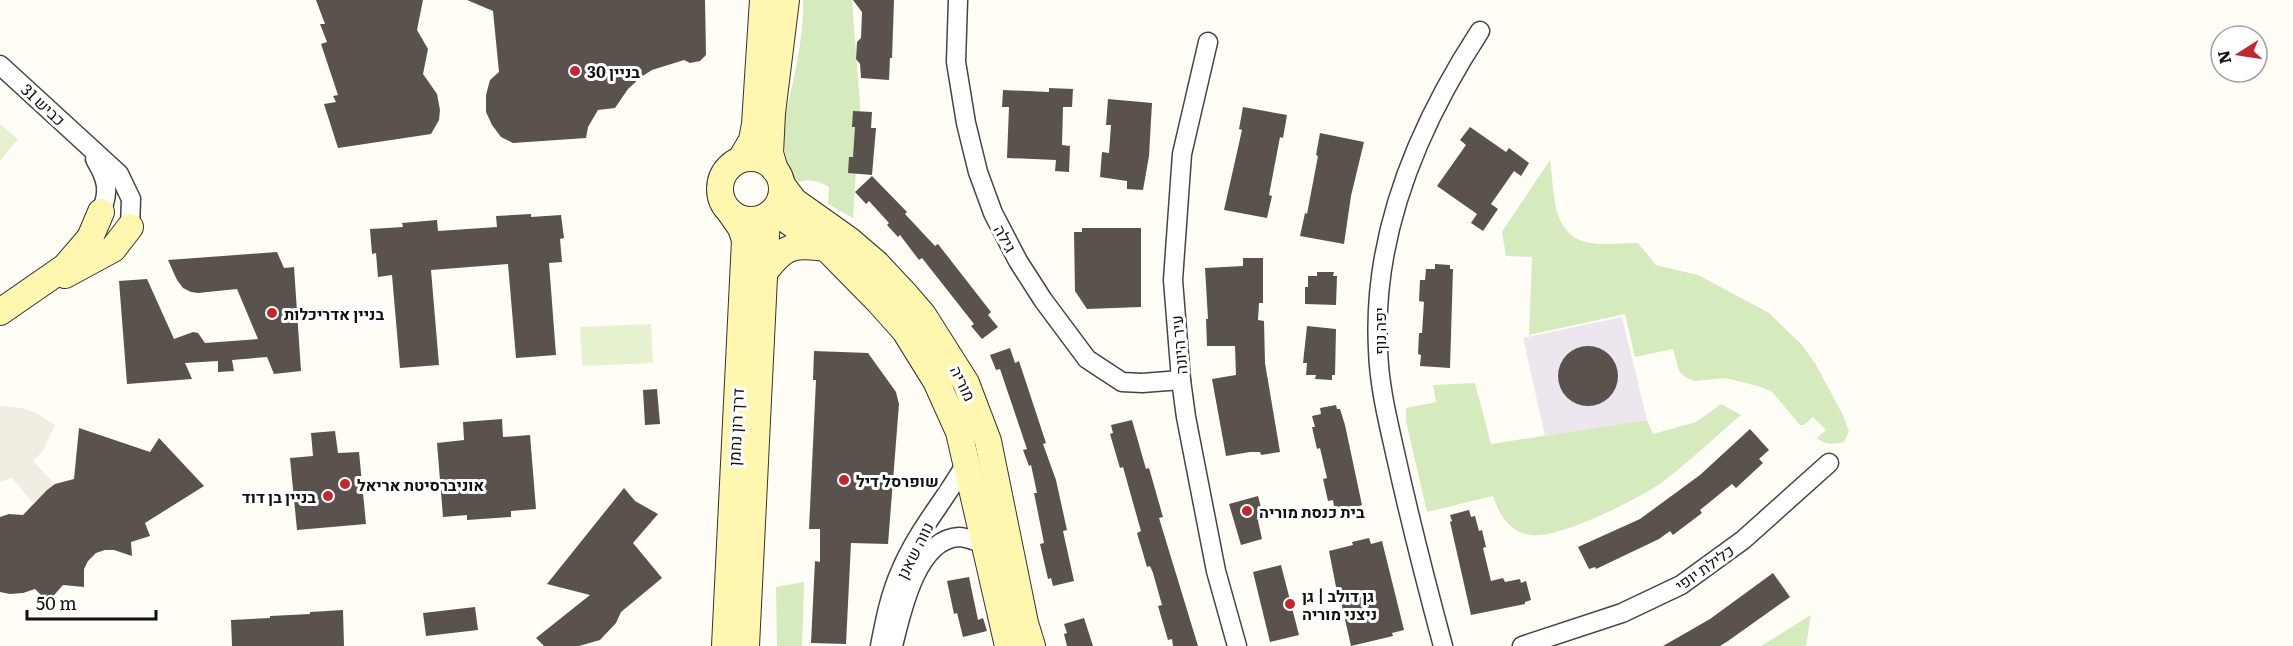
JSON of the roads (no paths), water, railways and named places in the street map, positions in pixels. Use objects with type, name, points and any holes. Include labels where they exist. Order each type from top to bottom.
[{"type":"main road","points":[[763,0],[752,140],[741,159],[729,167],[720,182],[720,193],[729,212],[738,218],[748,220],[769,214],[778,205],[778,178],[770,153],[772,113],[786,0]]},
{"type":"main road","points":[[741,159],[760,159],[778,178]]},
{"type":"main road","name":"מוריה","points":[[778,178],[794,201],[849,240],[904,293],[923,315],[966,383],[988,441],[1025,622],[1032,646]]},
{"type":"main road","points":[[0,312],[65,267],[90,238],[101,212]]},
{"type":"main road","name":"דרך רון נחמן","points":[[725,646],[744,240],[741,228],[729,212]]},
{"type":"main road","name":"מוריה","points":[[769,214],[786,219],[826,248],[905,330],[922,356],[948,405],[959,432],[1008,646]]},
{"type":"main road","name":"דרך רון נחמן","points":[[746,646],[764,273],[769,214]]},
{"type":"main road","points":[[33,291],[113,249],[130,227]]},
{"type":"main road","points":[[764,273],[777,256],[786,249],[798,245],[826,248]]},
{"type":"street","name":"גילה","points":[[958,0],[956,62],[966,123],[978,172],[993,213],[1018,261],[1043,300],[1088,359],[1122,382],[1142,384],[1180,380]]},
{"type":"street","name":"יפה נוף","points":[[1443,646],[1408,514],[1383,399],[1378,350],[1379,306],[1386,245],[1407,169],[1423,132],[1480,31]]},
{"type":"street","name":"עיר היונה","points":[[1208,42],[1182,154],[1173,280],[1180,380],[1214,560],[1237,646]]},
{"type":"street","name":"כביש 31","points":[[0,65],[119,174],[132,199],[130,227]]},
{"type":"street","name":"כביש 31","points":[[87,145],[105,177],[106,200],[101,212]]},
{"type":"street","name":"נווה שאנן","points":[[880,646],[886,614],[901,570],[927,522],[953,486],[966,463]]},
{"type":"street","name":"כלילת יופי","points":[[1522,646],[1622,614],[1681,585],[1743,540],[1829,463]]},
{"type":"street","name":"נווה שאנן","points":[[893,646],[903,608],[925,558],[935,547],[948,539],[960,537],[986,544]]},
{"type":"place","name":"בניין 30","points":[[575,71]]},
{"type":"place","name":"בניין אדריכלות","points":[[272,313]]},
{"type":"place","name":"שופרסל דיל","points":[[844,480]]},
{"type":"place","name":"אוניברסיטת אריאל","points":[[345,484]]},
{"type":"place","name":"בניין בן דוד","points":[[328,496]]},
{"type":"place","name":"בית כנסת מוריה","points":[[1247,511]]},
{"type":"place","name":"גן דולב | גן ניצני מוריה","points":[[1290,604]]}]
